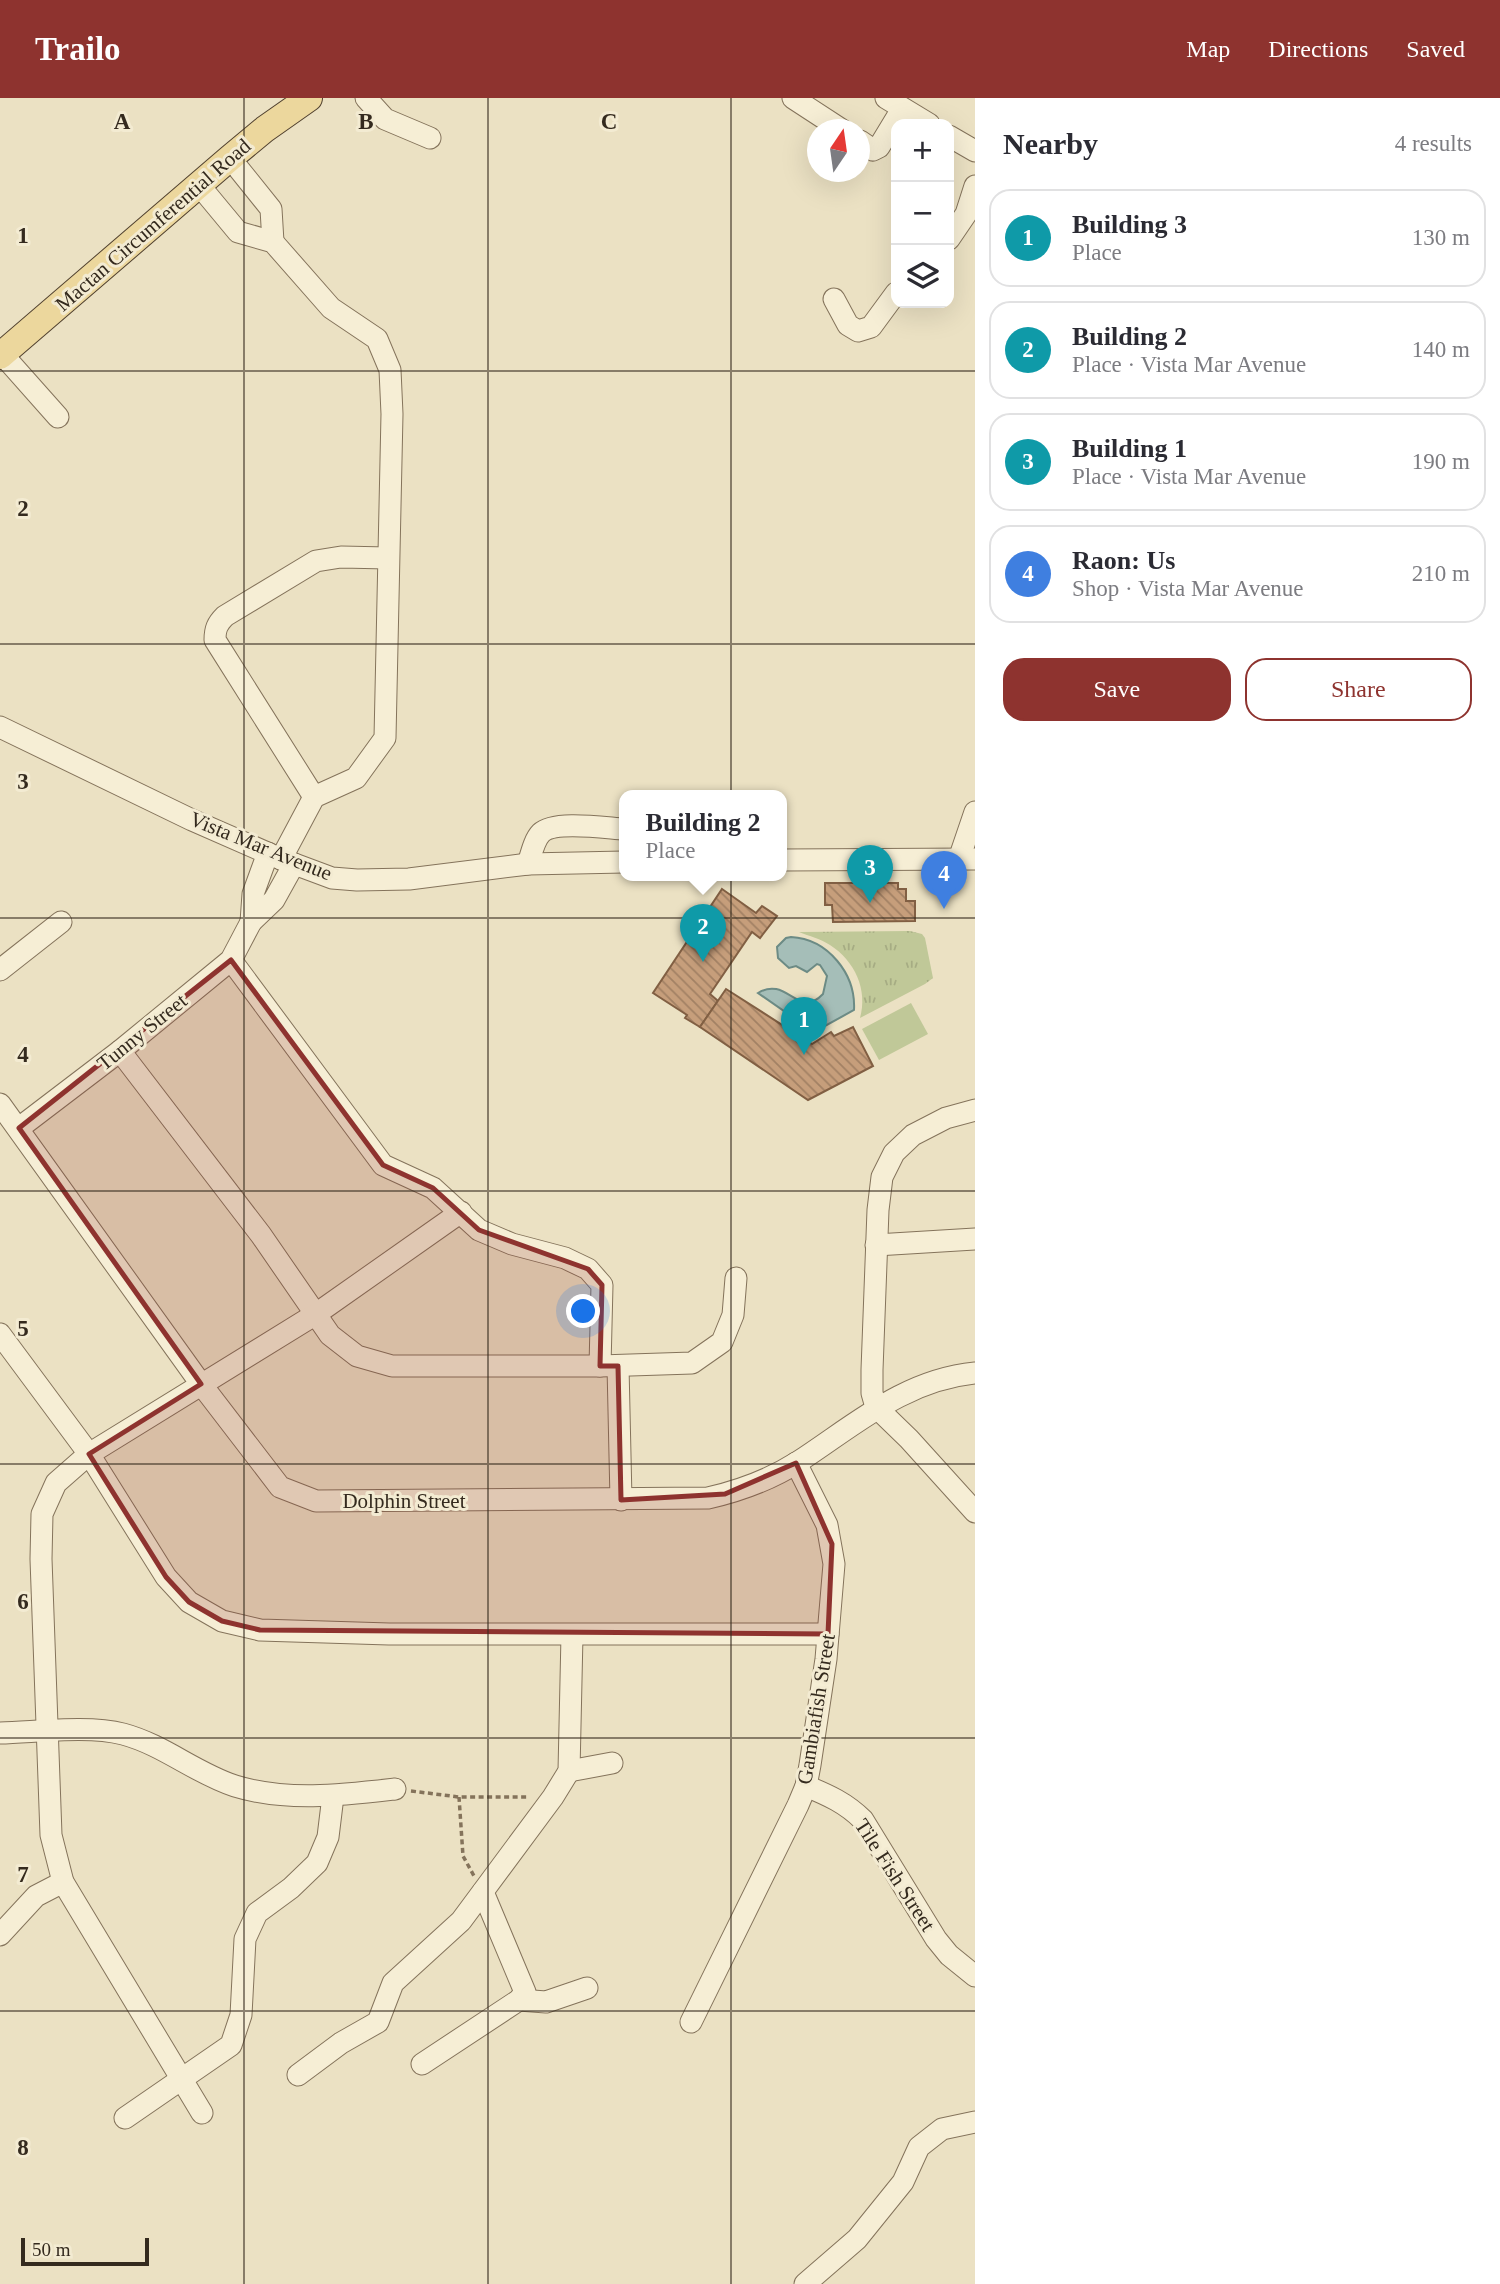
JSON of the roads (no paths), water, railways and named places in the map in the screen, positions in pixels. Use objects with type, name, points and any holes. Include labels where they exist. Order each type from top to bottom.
[{"type":"main road","name":"Mactan Circumferential Road","points":[[1,355],[230,158],[309,98]]},
{"type":"street","points":[[366,98],[385,119],[430,138]]},
{"type":"street","points":[[793,98],[825,119]]},
{"type":"street","points":[[870,148],[879,148],[894,103],[921,119]]},
{"type":"street","points":[[954,139],[975,151]]},
{"type":"street","points":[[230,158],[271,209],[273,242]]},
{"type":"street","points":[[199,185],[238,232],[273,242],[331,308],[377,339],[390,370],[392,414],[385,738],[356,778],[314,797],[281,858]]},
{"type":"street","points":[[954,232],[966,214],[975,186]]},
{"type":"street","points":[[834,299],[848,325],[858,331],[871,327],[891,300]]},
{"type":"street","points":[[1,355],[58,417]]},
{"type":"street","points":[[314,797],[215,640],[215,631],[225,616],[316,561],[341,557],[388,558]]},
{"type":"street","name":"Vista Mar Avenue","points":[[0,727],[74,761],[132,793],[332,878],[358,880],[432,877],[528,864],[619,862]]},
{"type":"street","points":[[787,860],[967,859],[975,812]]},
{"type":"street","points":[[528,864],[538,837],[550,828],[578,826],[619,829]]},
{"type":"street","name":"Tunny Street","points":[[251,922],[253,894],[281,858]]},
{"type":"street","name":"Tunny Street","points":[[19,1128],[120,1051],[230,960],[251,922],[274,900],[281,858]]},
{"type":"street","points":[[0,970],[61,922]]},
{"type":"street","points":[[230,960],[383,1165],[433,1188],[479,1230],[512,1244],[565,1258],[589,1269],[602,1285],[621,1500]]},
{"type":"street","points":[[120,1051],[261,1234],[330,1335],[357,1356],[392,1366],[609,1366],[692,1363],[722,1342],[733,1315],[736,1278]]},
{"type":"street","name":"Dolphin Street","points":[[0,1104],[201,1384],[280,1487],[316,1501],[708,1498],[743,1488],[796,1463],[876,1407],[910,1391],[975,1373]]},
{"type":"street","points":[[975,1110],[946,1118],[913,1135],[894,1153],[882,1177],[876,1245],[872,1370],[872,1393],[876,1407],[975,1512]]},
{"type":"street","points":[[202,2113],[63,1882],[51,1835],[41,1559],[42,1514],[56,1483],[89,1454],[316,1314],[461,1212]]},
{"type":"street","points":[[876,1245],[975,1239]]},
{"type":"street","points":[[0,1334],[89,1454],[166,1577],[190,1602],[222,1621],[260,1630],[572,1635],[828,1634]]},
{"type":"street","name":"Gambiafish Street","points":[[691,2022],[806,1786],[828,1634],[834,1564],[827,1525],[796,1463]]},
{"type":"street","points":[[298,2076],[330,2050],[379,2022],[393,1983],[461,1921],[569,1771],[572,1635]]},
{"type":"street","points":[[0,1733],[94,1729],[122,1734],[159,1747],[201,1771],[236,1786],[275,1794],[333,1796],[395,1788]]},
{"type":"street","points":[[569,1771],[612,1763]]},
{"type":"street","name":"Tile Fish Street","points":[[806,1786],[842,1802],[863,1820],[936,1939],[949,1955],[975,1976]]},
{"type":"street","points":[[125,2118],[231,2045],[241,2015],[245,1939],[257,1913],[291,1888],[317,1863],[328,1837],[333,1796]]},
{"type":"street","points":[[0,1934],[36,1896],[63,1882]]},
{"type":"street","points":[[422,2064],[519,2000],[525,1992],[483,1892]]},
{"type":"street","points":[[519,2000],[545,2002],[587,1988]]},
{"type":"street","points":[[805,2284],[857,2239],[903,2182],[919,2147],[942,2129],[975,2122]]},
{"type":"water","points":[[791,937],[804,939],[828,951],[845,972],[850,984],[854,1010],[814,1032],[758,993],[777,989],[806,1002],[814,1001],[823,994],[827,976],[820,965],[817,964],[807,972],[796,966],[789,968],[778,958],[777,947]]},
{"type":"place","name":"Building 1","points":[[870,903]]},
{"type":"place","name":"Raon: Us","points":[[944,909]]},
{"type":"place","name":"Building 2","points":[[703,962]]},
{"type":"place","name":"Building 3","points":[[804,1055]]}]
